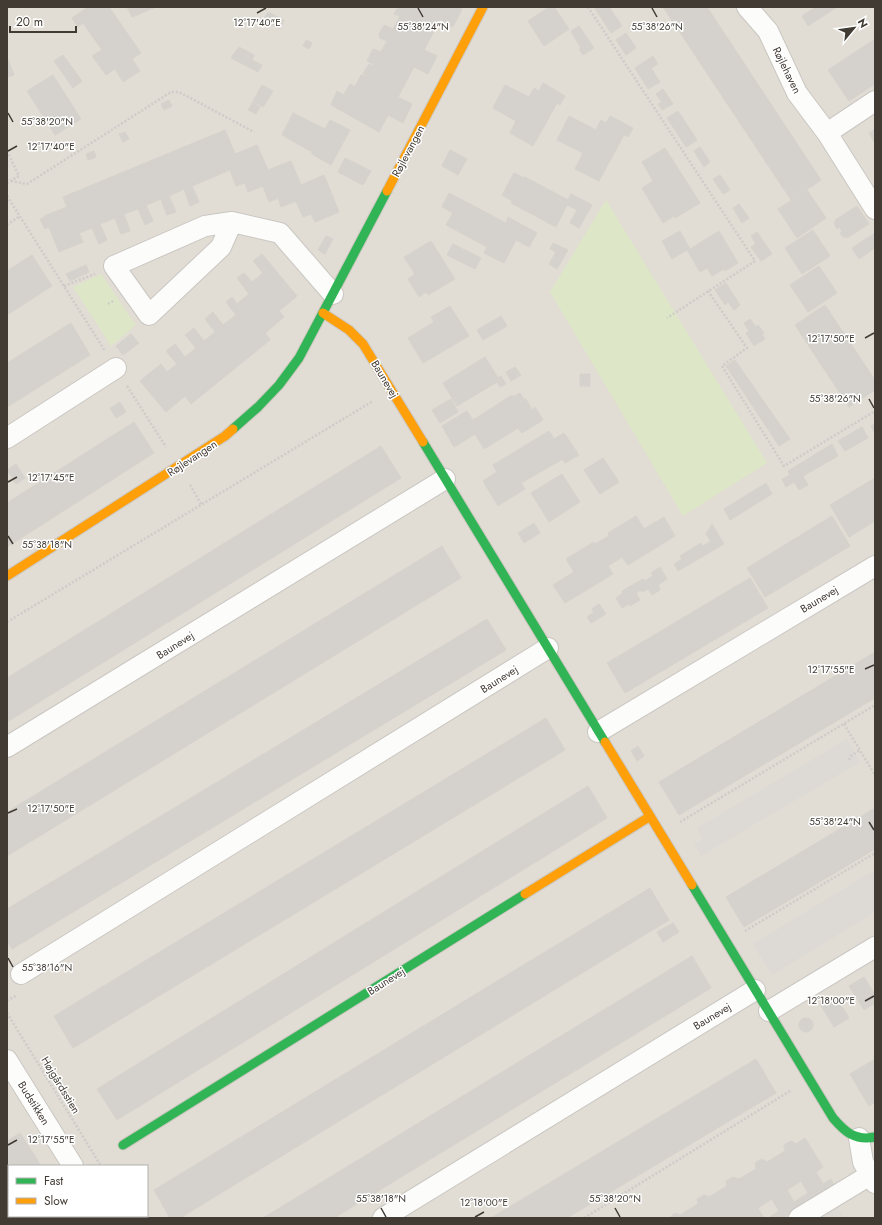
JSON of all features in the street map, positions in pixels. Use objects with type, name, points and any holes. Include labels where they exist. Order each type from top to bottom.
[{"type":"street","name":"Røjlevangen","points":[[7,576],[225,436],[258,407],[279,384],[298,358],[323,313],[483,7]]},
{"type":"street","name":"Røjlehaven","points":[[747,7],[768,31],[797,93],[827,133],[875,209]]},
{"type":"street","points":[[827,133],[875,101]]},
{"type":"street","points":[[232,222],[221,247],[149,315],[114,266],[205,226],[232,222],[280,234],[333,294]]},
{"type":"street","name":"Baunevej","points":[[323,313],[350,330],[363,344],[833,1118],[844,1131],[867,1137],[863,1162],[872,1179],[799,1218]]},
{"type":"street","points":[[7,438],[116,368]]},
{"type":"street","name":"Baunevej","points":[[7,747],[445,479]]},
{"type":"street","name":"Baunevej","points":[[598,732],[875,566]]},
{"type":"street","name":"Baunevej","points":[[21,974],[548,648]]},
{"type":"street","name":"Baunevej","points":[[123,1145],[649,817]]},
{"type":"street","points":[[769,1011],[875,946]]},
{"type":"street","name":"Baunevej","points":[[383,1218],[755,990]]},
{"type":"street","name":"Budstikken","points":[[7,1060],[72,1165]]},
{"type":"path","points":[[588,7],[755,261],[666,318]]},
{"type":"path","points":[[11,180],[27,184],[171,92],[180,92],[254,132]]},
{"type":"path","points":[[7,151],[19,176],[7,183]]},
{"type":"path","points":[[7,225],[20,216]]},
{"type":"path","points":[[64,286],[114,266]]},
{"type":"path","points":[[708,291],[747,348],[722,366],[784,466],[875,411]]},
{"type":"path","points":[[7,622],[391,390]]},
{"type":"path","points":[[660,834],[875,705]]},
{"type":"path","points":[[844,724],[875,775]]},
{"type":"path","points":[[849,760],[851,756],[860,750]]},
{"type":"path","points":[[726,942],[875,853]]},
{"type":"path","name":"Højgårdsstien","points":[[7,1013],[100,1165]]},
{"type":"path","points":[[584,1218],[809,1079]]},
{"type":"shaded area","points":[[7,7],[875,7],[875,1218],[7,1218]]},
{"type":"shaded area","points":[[847,739],[860,762],[701,856],[694,844],[703,839],[697,828]]},
{"type":"shaded area","points":[[875,870],[875,912],[772,975],[753,944]]},
{"type":"shaded area","points":[[830,1197],[844,1218],[796,1218]]},
{"type":"green space","points":[[606,200],[767,463],[683,516],[550,292]]},
{"type":"green space","points":[[101,274],[136,325],[111,346],[73,287]]},
{"type":"building","points":[[88,7],[109,7],[141,53],[132,59],[140,71],[123,82],[115,69],[106,75],[92,56],[102,50],[83,23],[78,27],[72,18]]},
{"type":"building","points":[[127,7],[156,7],[132,17]]},
{"type":"building","points":[[398,7],[459,7],[462,9],[453,27],[440,20],[424,50],[437,56],[428,74],[414,67],[398,97],[412,104],[403,123],[388,115],[379,132],[331,105],[337,91],[349,98],[344,94],[350,84],[355,87],[361,75],[367,76],[363,74],[369,64],[372,66],[373,64],[367,61],[373,49],[381,52],[387,41],[380,38],[379,34],[384,25],[393,29],[400,16],[394,14]]},
{"type":"building","points":[[549,7],[554,7],[569,29],[544,46],[528,21]]},
{"type":"building","points":[[594,7],[609,7],[622,26],[611,33]]},
{"type":"building","points":[[663,7],[707,7],[821,180],[791,200]]},
{"type":"building","points":[[816,7],[837,7],[808,26],[802,16]]},
{"type":"building","points":[[268,12],[284,20],[280,29],[263,21]]},
{"type":"building","points":[[579,26],[594,48],[583,55],[579,49],[581,48],[571,31]]},
{"type":"building","points":[[626,33],[636,48],[626,55],[616,40]]},
{"type":"building","points":[[875,39],[875,84],[849,101],[828,70]]},
{"type":"building","points":[[306,40],[312,43],[309,49],[303,46]]},
{"type":"building","points":[[239,47],[254,55],[252,60],[262,65],[258,72],[231,58]]},
{"type":"building","points":[[63,55],[82,81],[73,88],[54,61]]},
{"type":"building","points":[[653,56],[658,64],[651,68],[660,82],[648,89],[635,68]]},
{"type":"building","points":[[7,57],[14,75],[7,77]]},
{"type":"building","points":[[53,75],[81,119],[55,135],[27,91]]},
{"type":"building","points":[[543,83],[565,96],[560,105],[557,103],[533,146],[510,133],[516,121],[493,108],[505,85],[529,97],[534,88],[539,91]]},
{"type":"building","points":[[262,85],[273,91],[263,107],[253,101]]},
{"type":"building","points":[[663,89],[673,104],[662,110],[658,104],[662,102],[656,94]]},
{"type":"building","points":[[169,100],[172,106],[164,110],[161,104]]},
{"type":"building","points":[[253,102],[260,107],[256,114],[248,110]]},
{"type":"building","points":[[678,111],[697,140],[686,147],[667,118]]},
{"type":"building","points":[[293,113],[325,129],[330,120],[350,130],[331,165],[282,135]]},
{"type":"building","points":[[569,116],[596,130],[601,120],[606,123],[610,116],[633,128],[628,137],[624,135],[599,181],[575,169],[583,153],[557,140]]},
{"type":"building","points":[[875,129],[875,141],[874,142],[869,133]]},
{"type":"building","points":[[225,130],[235,154],[257,145],[268,170],[291,161],[301,185],[324,175],[339,212],[315,222],[311,214],[303,217],[296,201],[281,207],[278,198],[269,202],[263,186],[248,192],[245,183],[236,186],[230,170],[192,186],[199,202],[190,206],[184,189],[169,196],[176,212],[167,215],[161,199],[146,205],[153,221],[145,225],[138,209],[124,214],[130,231],[121,234],[115,218],[100,224],[107,240],[99,244],[92,228],[79,233],[83,242],[59,252],[49,227],[45,229],[40,219],[67,207],[63,197]]},
{"type":"building","points":[[125,132],[129,139],[123,142],[119,134]]},
{"type":"building","points":[[700,147],[710,162],[704,167],[694,151]]},
{"type":"building","points":[[665,148],[700,203],[675,218],[674,216],[663,223],[642,188],[653,181],[642,162]]},
{"type":"building","points":[[450,150],[467,159],[458,175],[442,166]]},
{"type":"building","points":[[94,151],[96,157],[88,160],[86,154]]},
{"type":"building","points":[[345,158],[371,171],[363,185],[338,172]]},
{"type":"building","points":[[514,173],[524,178],[525,177],[568,200],[571,194],[592,205],[579,228],[570,223],[577,210],[567,205],[556,227],[511,203],[512,201],[502,195]]},
{"type":"building","points":[[720,175],[730,190],[723,194],[713,179]]},
{"type":"building","points":[[807,190],[826,218],[797,238],[778,209]]},
{"type":"building","points":[[449,193],[506,223],[508,217],[537,233],[529,247],[516,240],[504,263],[484,253],[487,247],[446,225],[453,213],[442,207]]},
{"type":"building","points":[[739,204],[749,218],[742,223],[733,208]]},
{"type":"building","points":[[857,206],[869,224],[847,238],[846,236],[844,238],[840,233],[842,231],[839,227],[837,229],[834,223],[836,222],[835,220]]},
{"type":"building","points":[[813,230],[830,256],[802,274],[785,248]]},
{"type":"building","points":[[680,231],[690,249],[719,231],[738,263],[725,271],[724,269],[712,276],[707,268],[700,272],[687,250],[672,259],[662,241]]},
{"type":"building","points":[[757,232],[772,254],[761,261],[751,247],[756,244],[751,236]]},
{"type":"building","points":[[875,233],[875,248],[859,259],[852,248]]},
{"type":"building","points":[[326,236],[333,239],[325,254],[318,250]]},
{"type":"building","points":[[431,241],[455,279],[428,295],[426,292],[419,297],[408,279],[415,274],[404,257]]},
{"type":"building","points":[[553,243],[568,250],[557,269],[549,264],[556,252],[550,249]]},
{"type":"building","points":[[453,244],[481,258],[475,269],[447,255]]},
{"type":"building","points":[[262,254],[297,296],[279,311],[284,317],[265,333],[270,340],[191,404],[185,396],[166,412],[140,381],[161,364],[167,372],[177,364],[166,351],[175,344],[185,357],[196,348],[185,335],[194,328],[204,341],[215,332],[205,319],[213,312],[223,325],[236,315],[226,302],[232,297],[237,304],[249,294],[237,278],[244,273],[252,282],[263,273],[253,261]]},
{"type":"building","points":[[32,255],[52,286],[7,315],[7,271]]},
{"type":"building","points":[[86,265],[89,272],[70,281],[66,274]]},
{"type":"building","points":[[819,266],[837,293],[808,312],[790,285]]},
{"type":"building","points":[[726,283],[740,305],[734,310],[728,302],[725,305],[715,290]]},
{"type":"building","points":[[825,305],[875,380],[875,390],[849,407],[795,325]]},
{"type":"building","points":[[450,306],[469,336],[423,363],[408,338],[434,322],[431,317]]},
{"type":"building","points":[[501,316],[507,326],[483,340],[477,330]]},
{"type":"building","points":[[750,319],[756,327],[758,325],[764,333],[762,334],[765,339],[754,346],[746,333],[749,331],[744,323]]},
{"type":"building","points":[[71,323],[90,355],[7,407],[7,363]]},
{"type":"building","points":[[131,334],[139,343],[123,355],[116,346]]},
{"type":"building","points":[[485,357],[498,378],[501,376],[506,384],[500,387],[497,382],[457,406],[443,383]]},
{"type":"building","points":[[735,360],[790,439],[779,446],[726,366]]},
{"type":"building","points":[[515,367],[521,375],[511,381],[506,372]]},
{"type":"building","points":[[580,374],[590,374],[590,386],[580,386]]},
{"type":"building","points":[[520,393],[524,399],[517,403],[513,397]]},
{"type":"building","points":[[512,395],[517,403],[526,399],[532,410],[535,407],[543,420],[522,433],[518,428],[484,449],[475,434],[454,447],[442,426],[467,411],[473,420]]},
{"type":"building","points":[[451,399],[458,412],[440,423],[432,410]]},
{"type":"building","points":[[120,402],[126,412],[116,418],[110,408]]},
{"type":"building","points":[[134,422],[154,453],[7,547],[7,503]]},
{"type":"building","points":[[875,424],[875,434],[871,426]]},
{"type":"building","points":[[862,427],[868,438],[845,451],[838,441]]},
{"type":"building","points":[[549,431],[554,439],[564,433],[579,455],[565,463],[563,459],[521,483],[525,489],[498,506],[483,481],[497,472],[493,465]]},
{"type":"building","points":[[832,444],[838,456],[803,476],[808,485],[799,490],[794,482],[786,487],[782,479],[790,475],[788,471]]},
{"type":"building","points":[[381,446],[401,478],[7,722],[7,678]]},
{"type":"building","points":[[603,458],[619,482],[600,494],[584,470]]},
{"type":"building","points":[[16,464],[25,478],[16,484],[7,470]]},
{"type":"building","points":[[562,474],[580,502],[549,522],[531,493]]},
{"type":"building","points":[[875,478],[875,521],[849,537],[830,505]]},
{"type":"building","points":[[766,483],[772,494],[730,520],[724,509]]},
{"type":"building","points":[[636,516],[644,529],[664,517],[675,536],[628,565],[622,557],[608,566],[613,574],[565,603],[553,585],[574,572],[566,559],[594,542],[595,544],[609,536],[608,533]]},
{"type":"building","points":[[832,516],[850,546],[765,597],[747,568]]},
{"type":"building","points":[[534,523],[540,533],[524,543],[518,533]]},
{"type":"building","points":[[712,524],[724,544],[678,571],[674,564],[682,559],[680,556],[701,543],[703,546],[711,541],[706,534]]},
{"type":"building","points":[[442,546],[461,578],[7,856],[7,812]]},
{"type":"building","points":[[660,567],[667,579],[658,585],[660,590],[652,595],[648,589],[642,592],[641,590],[636,593],[640,600],[630,606],[629,604],[622,608],[616,598],[623,593],[622,591],[643,579],[644,581],[653,576],[651,573]]},
{"type":"building","points":[[750,578],[768,608],[625,693],[607,663]]},
{"type":"building","points":[[599,604],[606,614],[591,623],[587,617],[594,612],[592,609]]},
{"type":"building","points":[[487,619],[506,650],[12,949],[7,941],[7,909]]},
{"type":"building","points":[[875,652],[875,698],[679,815],[659,782]]},
{"type":"building","points":[[546,718],[565,750],[73,1048],[54,1016]]},
{"type":"building","points":[[638,746],[644,756],[637,761],[631,751]]},
{"type":"building","points":[[588,786],[607,818],[117,1120],[97,1089]]},
{"type":"building","points":[[875,808],[875,849],[744,927],[726,897]]},
{"type":"building","points":[[650,888],[669,920],[180,1218],[170,1218],[154,1190]]},
{"type":"building","points":[[673,923],[679,932],[663,942],[657,932]]},
{"type":"building","points":[[692,956],[711,988],[334,1218],[263,1218]]},
{"type":"building","points":[[864,977],[875,995],[875,1003],[864,1010],[849,986]]},
{"type":"building","points":[[835,995],[849,1018],[834,1027],[820,1004]]},
{"type":"building","points":[[806,1018],[811,1020],[813,1025],[811,1030],[806,1032],[801,1030],[799,1025],[801,1020]]},
{"type":"building","points":[[756,1059],[776,1093],[567,1218],[491,1218]]},
{"type":"building","points":[[875,1059],[875,1102],[869,1106],[850,1074]]},
{"type":"building","points":[[20,1133],[40,1164],[8,1165],[7,1185],[7,1141]]},
{"type":"building","points":[[805,1138],[823,1167],[816,1172],[823,1184],[831,1179],[834,1186],[783,1218],[768,1218],[779,1211],[772,1199],[758,1208],[764,1218],[669,1218],[675,1213],[680,1215],[698,1204],[697,1199],[704,1195],[709,1197],[727,1186],[726,1181],[733,1177],[739,1179],[756,1169],[755,1163],[762,1159],[767,1162],[785,1151],[784,1145],[791,1141],[796,1144]],"holes":[[[801,1181],[808,1193],[794,1202],[787,1190]]]},
{"type":"traffic: fast","points":[[233,429],[258,407],[279,385],[299,358],[387,191]]},
{"type":"traffic: fast","points":[[423,442],[605,742]]},
{"type":"traffic: fast","points":[[692,885],[833,1118],[851,1134],[862,1138],[875,1137]]},
{"type":"traffic: fast","points":[[123,1145],[525,894]]},
{"type":"traffic: slow","points":[[387,191],[483,7]]},
{"type":"traffic: slow","points":[[323,313],[349,330],[363,344],[423,442]]},
{"type":"traffic: slow","points":[[7,576],[225,436],[233,429]]},
{"type":"traffic: slow","points":[[605,742],[692,885]]},
{"type":"traffic: slow","points":[[525,894],[649,817]]}]
